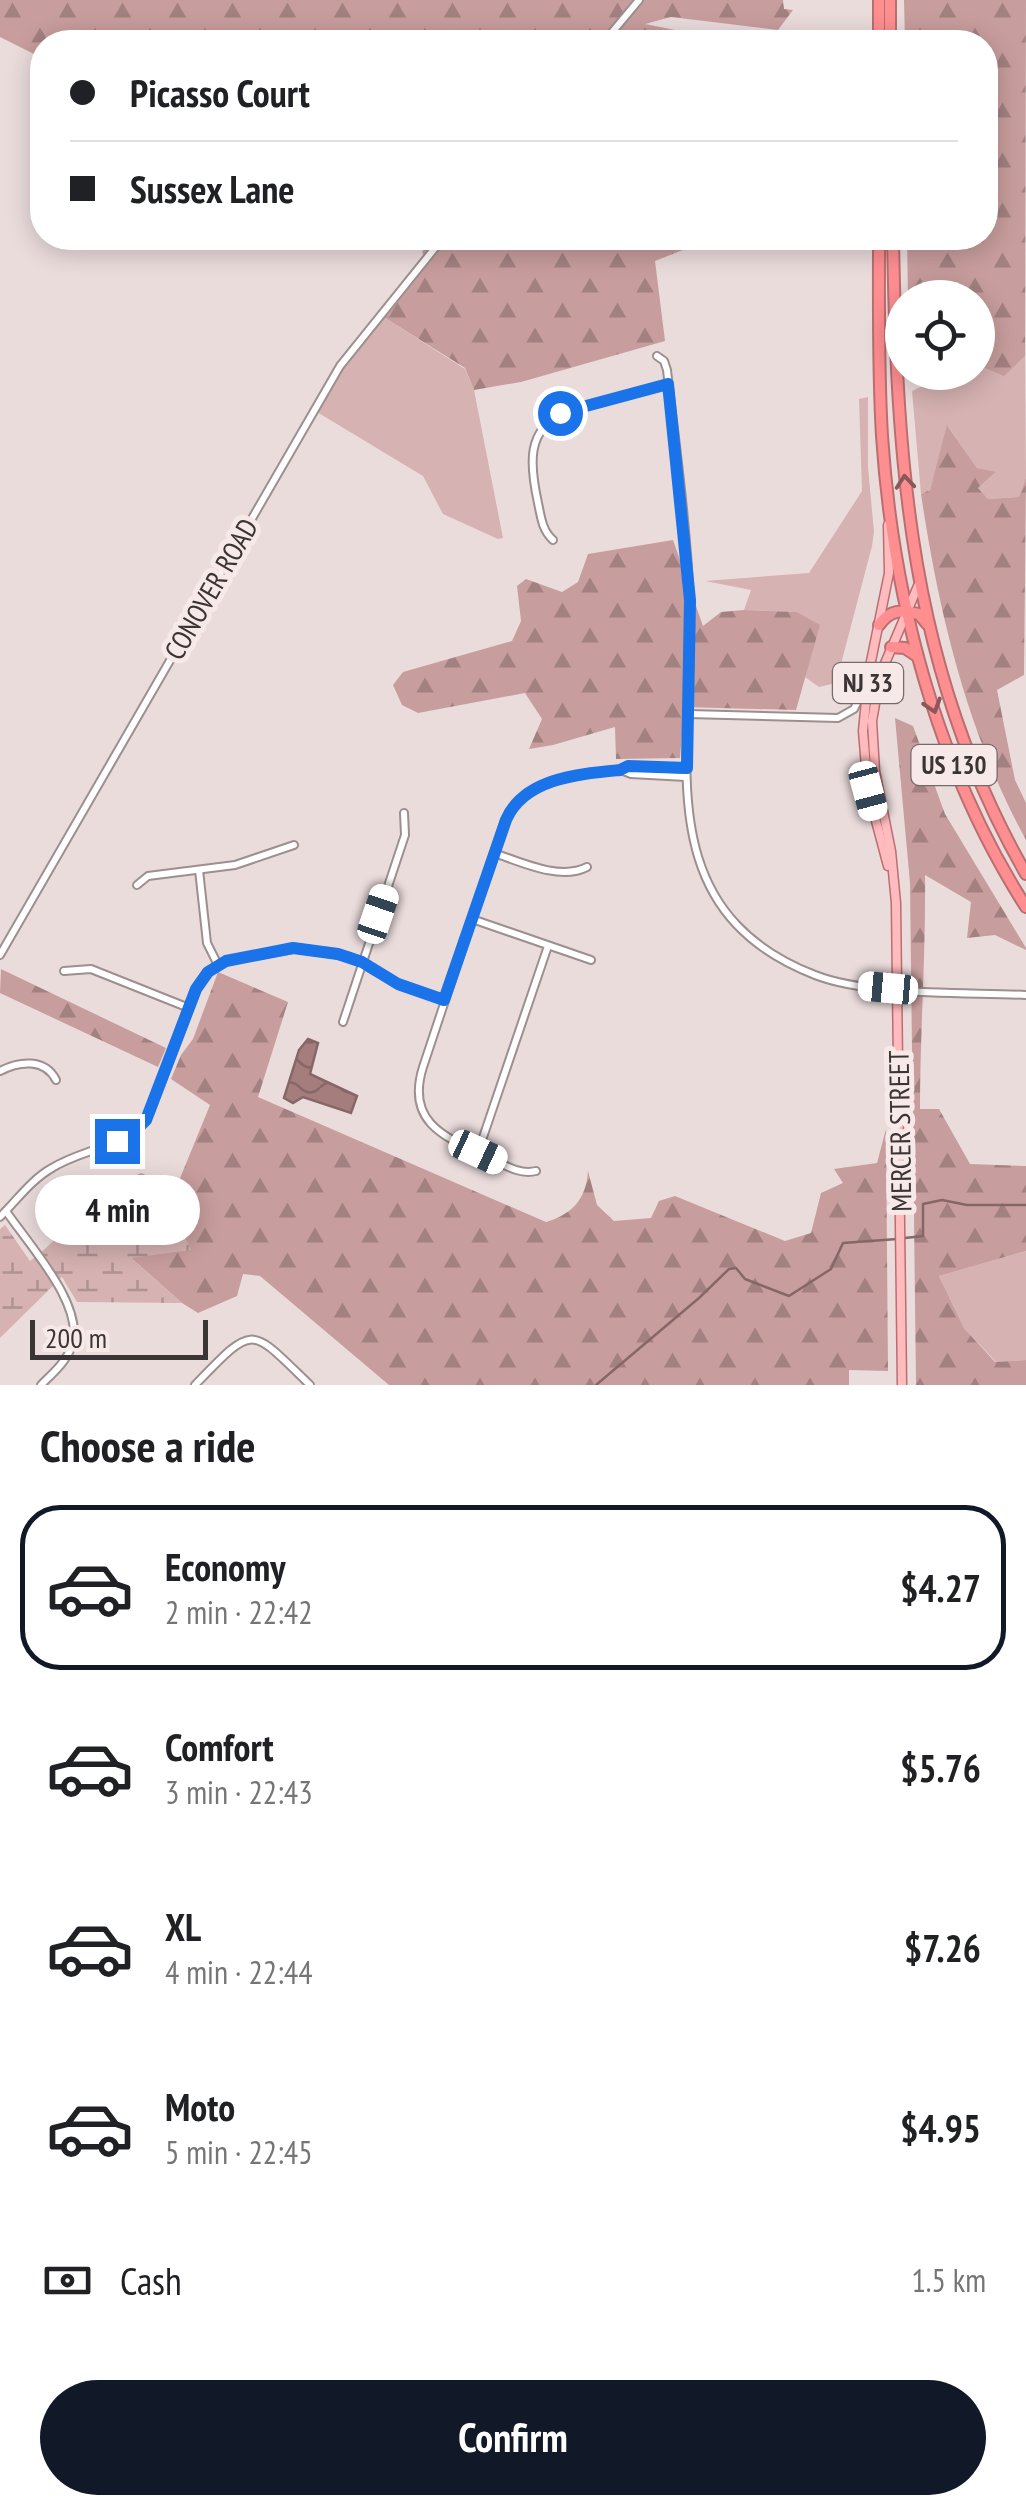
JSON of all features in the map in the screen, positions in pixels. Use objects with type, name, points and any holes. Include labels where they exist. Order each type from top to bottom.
[{"type":"highway","points":[[879,0],[879,30]]},
{"type":"highway","points":[[890,0],[890,30]]},
{"type":"highway","name":"US 130","points":[[879,250],[879,369],[887,486],[908,612],[942,735],[965,792],[1026,907]]},
{"type":"highway","name":"US 130","points":[[894,250],[903,462],[927,624],[964,742],[988,801],[1026,874]]},
{"type":"highway","points":[[878,626],[894,611],[919,614],[927,624]]},
{"type":"highway","points":[[891,647],[905,648],[919,658]]},
{"type":"main road","name":"MERCER STREET","points":[[887,486],[888,573],[870,672],[864,759],[868,791],[892,878]]},
{"type":"main road","name":"MERCER STREET","points":[[902,1385],[898,988],[891,851],[872,736],[876,688],[918,592],[918,578]]},
{"type":"street","points":[[614,30],[640,0]]},
{"type":"street","name":"CONOVER ROAD","points":[[0,955],[340,366],[434,250]]},
{"type":"street","points":[[657,356],[664,362],[668,384],[690,600],[688,822],[698,861],[717,900],[738,926],[775,956],[839,982],[1026,995]]},
{"type":"street","points":[[553,540],[543,526],[531,465],[532,448],[540,432],[550,419],[566,410],[668,384]]},
{"type":"street","points":[[688,714],[838,718],[858,704],[870,672]]},
{"type":"street","points":[[536,1171],[522,1172],[437,1131],[419,1101],[419,1079],[494,853],[512,808],[529,790],[620,770],[686,773]]},
{"type":"street","points":[[343,1022],[404,835],[404,813]]},
{"type":"street","points":[[136,885],[148,876],[241,864],[294,845]]},
{"type":"street","points":[[494,853],[554,870],[576,871],[586,866]]},
{"type":"street","points":[[198,870],[207,943],[218,965]]},
{"type":"street","points":[[472,920],[590,960]]},
{"type":"street","points":[[478,1152],[548,946]]},
{"type":"street","points":[[41,1385],[70,1350],[73,1316],[66,1300],[3,1214],[55,1165],[123,1138],[138,1128],[151,1109],[200,982],[218,965],[293,948],[345,955],[398,984],[444,1000]]},
{"type":"street","points":[[64,971],[91,969],[189,1008]]},
{"type":"street","points":[[0,1071],[16,1064],[33,1063],[49,1070],[56,1080]]},
{"type":"street","points":[[195,1385],[234,1344],[254,1339],[266,1343],[310,1385]]},
{"type":"green space","points":[[0,0],[783,0],[784,9],[793,10],[778,30],[671,17],[645,24],[675,30],[30,30],[30,52],[0,37]]},
{"type":"green space","points":[[904,0],[1026,0],[1025,356],[1004,376],[995,372],[995,280],[908,280],[907,250],[998,250],[998,30],[905,30]]},
{"type":"green space","points":[[683,250],[655,261],[665,341],[521,382],[474,390],[465,368],[382,316],[428,262],[422,252]]},
{"type":"green space","points":[[382,316],[465,369],[474,390],[503,538],[443,514],[423,476],[317,412],[355,349]]},
{"type":"green space","points":[[1025,356],[1026,477],[1019,497],[988,499],[978,488],[995,473],[977,468],[948,426],[930,490],[921,494],[912,391],[995,390],[995,372],[1004,375]]},
{"type":"green space","points":[[868,397],[872,546],[836,683],[819,687],[805,677],[819,625],[797,612],[744,610],[751,590],[705,581],[809,573],[862,491],[859,399]]},
{"type":"green space","points":[[947,425],[977,468],[996,472],[978,488],[988,499],[1019,497],[1026,477],[1024,675],[997,690],[1015,780],[1026,803],[1026,840],[1005,799],[972,715],[937,584],[921,494],[930,490]]},
{"type":"green space","points":[[673,540],[703,626],[721,612],[744,610],[797,612],[820,625],[796,710],[684,707],[680,758],[616,759],[615,727],[529,749],[542,719],[525,693],[418,713],[402,705],[393,685],[403,672],[512,641],[521,621],[517,586],[526,579],[562,592],[578,582],[588,554]]},
{"type":"green space","points":[[895,718],[913,726],[945,814],[1026,948],[995,935],[967,938],[971,902],[925,875],[920,1109],[939,1109],[970,1164],[1026,1166],[1026,1251],[939,1276],[964,1328],[995,1362],[1026,1360],[1026,1385],[916,1385],[910,883]]},
{"type":"green space","points":[[1,969],[166,1048],[158,1067],[0,993]]},
{"type":"green space","points":[[218,972],[288,1002],[258,1097],[546,1222],[564,1215],[576,1204],[588,1171],[597,1205],[614,1221],[651,1218],[659,1201],[675,1196],[785,1241],[811,1233],[821,1193],[843,1183],[834,1169],[877,1163],[886,1129],[888,1371],[849,1370],[849,1385],[389,1385],[260,1276],[243,1274],[237,1296],[198,1313],[130,1257],[142,1238],[85,1209],[87,1199],[141,1173],[176,1188],[210,1105],[171,1079],[193,1039]]},
{"type":"green space","points":[[77,1207],[142,1238],[180,1227],[191,1250],[131,1258],[182,1303],[77,1302],[62,1277],[0,1338],[0,1229],[5,1225],[30,1261],[57,1237]]},
{"type":"green space","points":[[1026,1251],[1026,1360],[996,1362],[964,1328],[939,1276]]},
{"type":"water","points":[[308,1039],[318,1043],[310,1074],[357,1096],[351,1113],[303,1097],[293,1103],[284,1098],[299,1050]]},
{"type":"waterway","points":[[905,1238],[923,1236],[923,1204],[942,1200],[967,1205],[1026,1205]]},
{"type":"waterway","points":[[596,1385],[729,1269],[736,1268],[745,1279],[789,1296],[831,1269],[843,1243],[897,1239]]},
{"type":"route","points":[[117,1141],[146,1120],[196,989],[216,966],[288,948],[310,949],[350,956],[398,984],[444,1000],[506,820],[520,797],[538,786],[628,766],[687,768],[690,600],[668,384],[560,413]]}]
